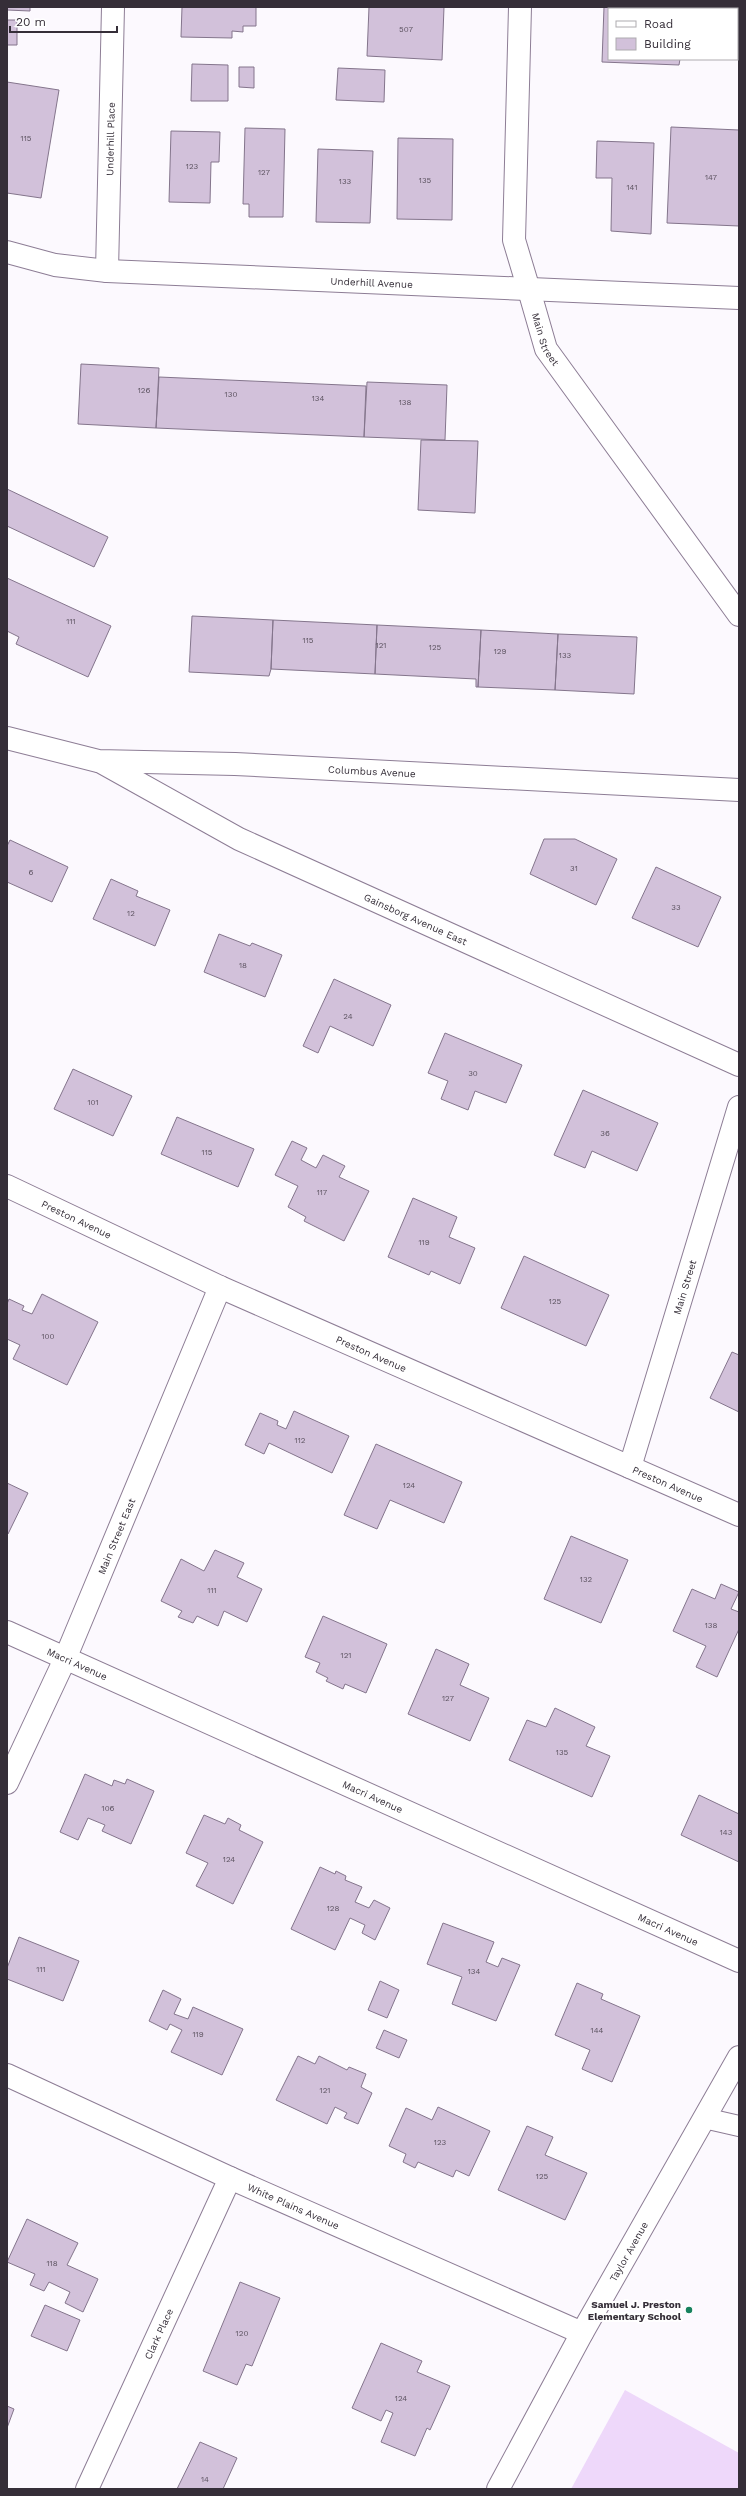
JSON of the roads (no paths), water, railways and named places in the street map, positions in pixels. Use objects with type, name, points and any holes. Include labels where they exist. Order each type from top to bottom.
[{"type":"street","name":"Underhill Place","points":[[107,271],[114,7]]},
{"type":"street","name":"Main Street","points":[[520,7],[514,240],[546,349],[739,615]]},
{"type":"street","name":"Underhill Avenue","points":[[7,252],[55,265],[107,271],[739,298]]},
{"type":"street","name":"Columbus Avenue","points":[[7,738],[98,761],[235,764],[739,790]]},
{"type":"street","name":"Gainsborg Avenue East","points":[[98,761],[239,840],[739,1065]]},
{"type":"street","name":"Main Street","points":[[630,1467],[739,1107]]},
{"type":"street","name":"Preston Avenue","points":[[7,1186],[220,1287],[739,1515]]},
{"type":"street","name":"Main Street East","points":[[7,1783],[65,1659],[220,1287]]},
{"type":"street","name":"Macri Avenue","points":[[7,1632],[739,1961]]},
{"type":"street","name":"Taylor Avenue","points":[[498,2489],[582,2333],[739,2057]]},
{"type":"street","name":"White Plains Avenue","points":[[7,2075],[230,2178],[582,2333]]},
{"type":"street","name":"Clark Place","points":[[86,2489],[230,2178]]},
{"type":"lane","points":[[704,2118],[739,2126]]},
{"type":"place","name":"Samuel J. Preston Elementary School","points":[[689,2310]]}]
